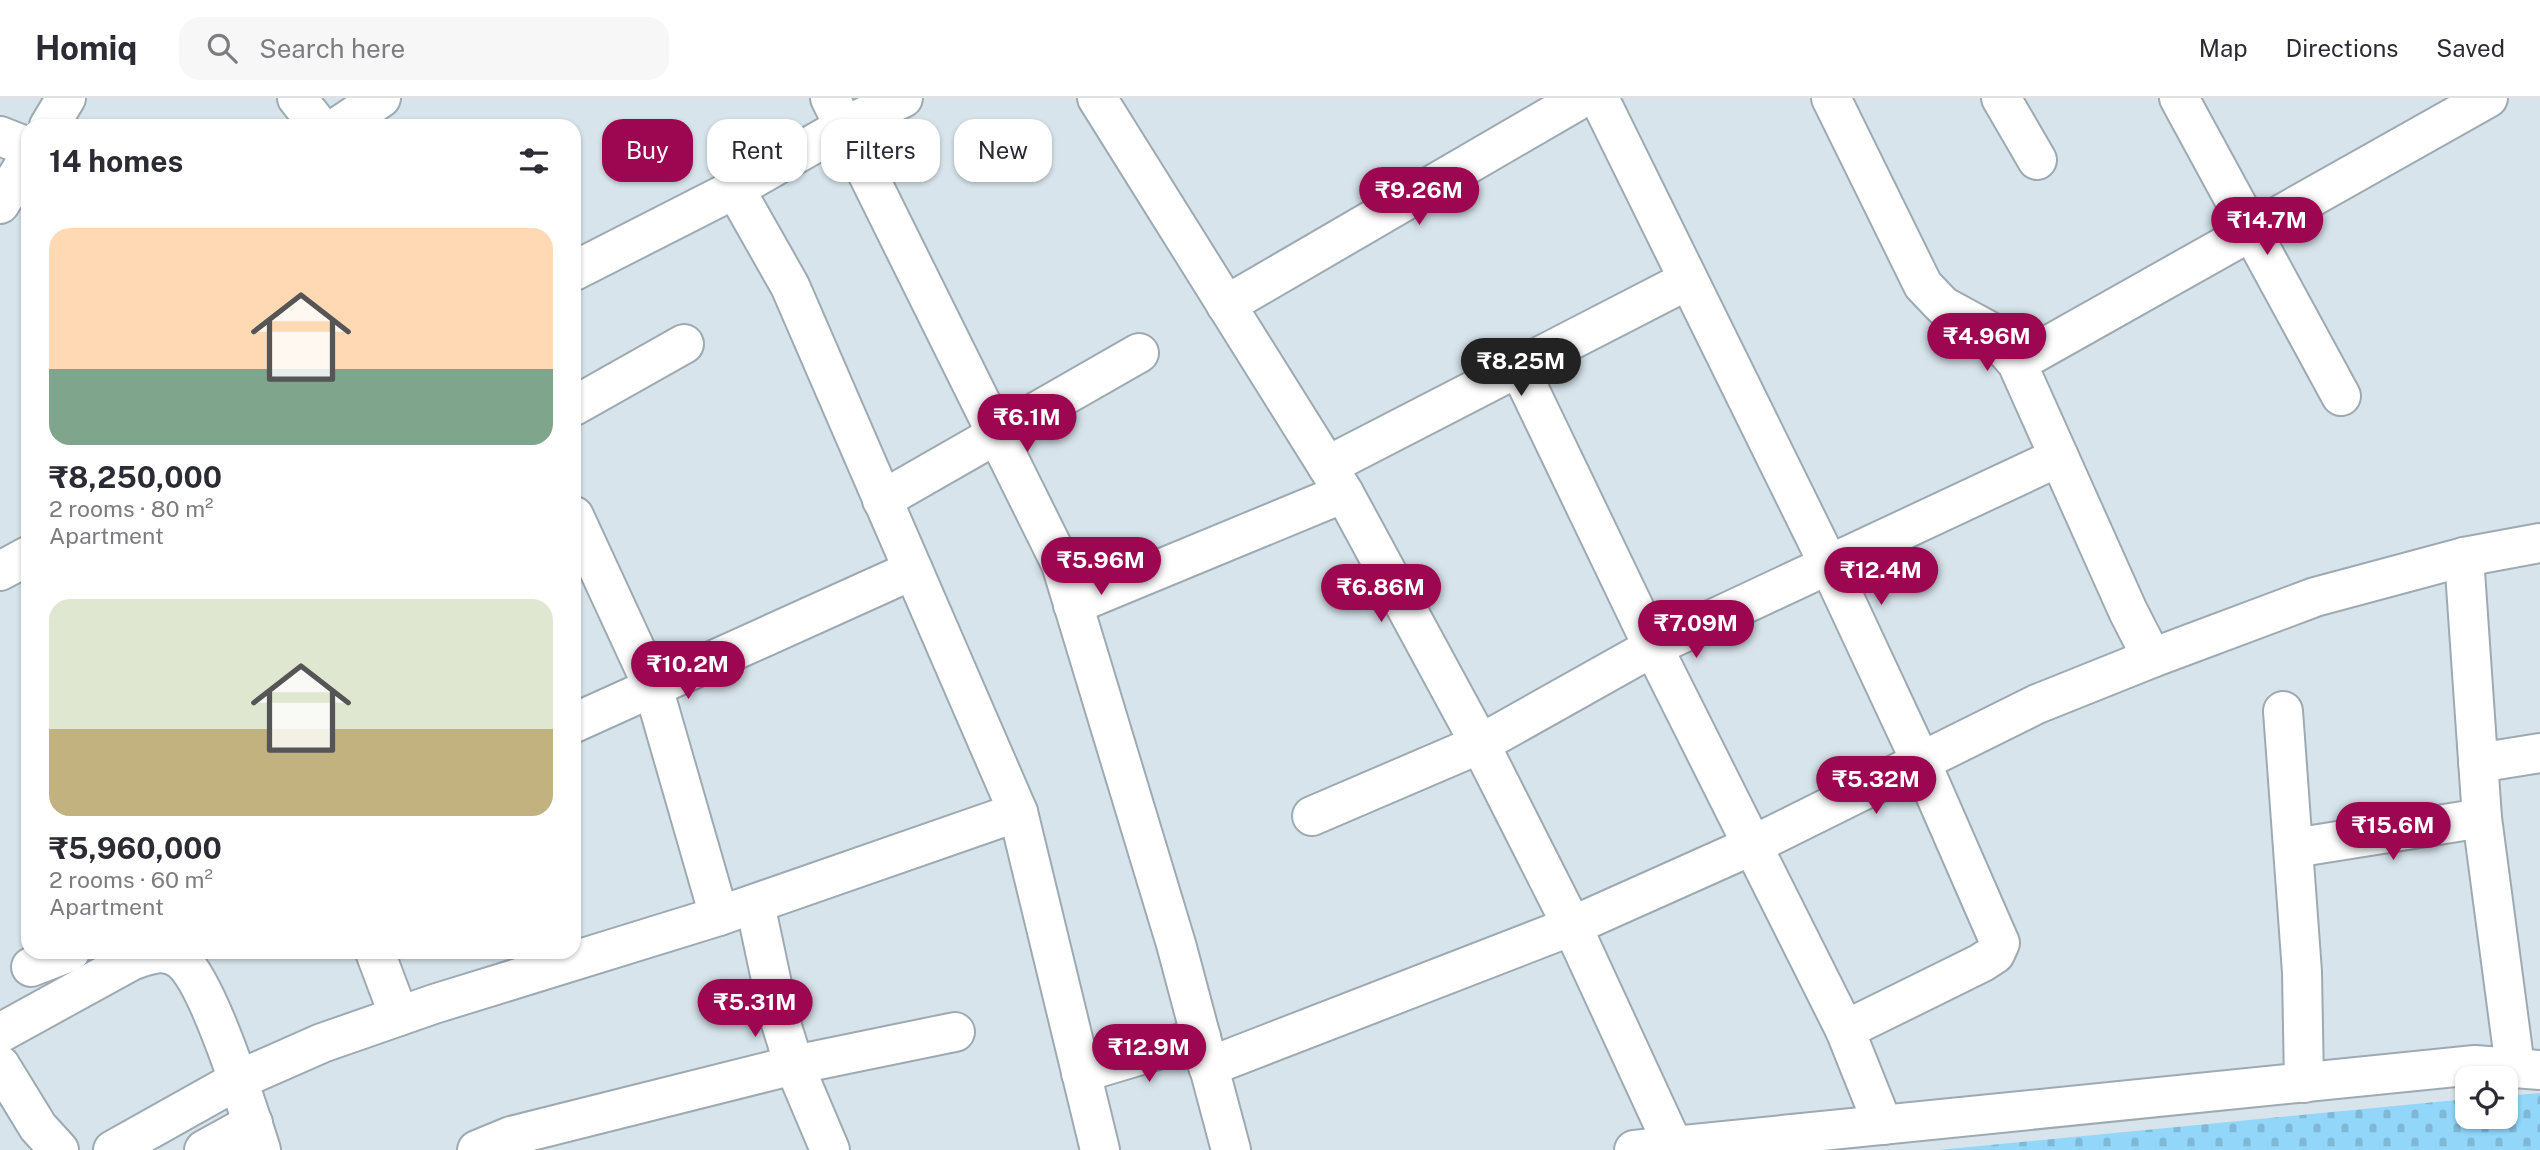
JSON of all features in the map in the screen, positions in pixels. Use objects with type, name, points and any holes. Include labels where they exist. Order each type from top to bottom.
[{"type":"street","points":[[53,119],[66,98]]},
{"type":"street","points":[[297,98],[314,119]]},
{"type":"street","points":[[350,119],[381,98]]},
{"type":"street","points":[[581,267],[735,189],[837,112],[903,98]]},
{"type":"street","points":[[1097,98],[1336,479],[1480,744],[1572,926],[1673,1145]]},
{"type":"street","points":[[1226,305],[1582,98]]},
{"type":"street","points":[[1599,98],[1829,565],[1920,760],[2000,943],[1995,954],[1981,963],[1845,1030]]},
{"type":"street","points":[[2001,98],[2037,160]]},
{"type":"street","points":[[2179,98],[2341,396]]},
{"type":"street","points":[[2017,363],[2488,98]]},
{"type":"street","points":[[1834,99],[1923,285],[1943,306],[1989,331],[2017,363],[2128,611],[2152,658]]},
{"type":"street","points":[[837,112],[1061,564],[1176,944],[1231,1150]]},
{"type":"street","points":[[0,136],[21,144]]},
{"type":"street","points":[[0,204],[21,170]]},
{"type":"street","points":[[735,189],[790,286],[1018,812],[1100,1150]]},
{"type":"street","points":[[1073,605],[1336,479],[1518,366],[1688,280]]},
{"type":"street","points":[[581,402],[684,344]]},
{"type":"street","points":[[882,500],[998,437],[1139,353]]},
{"type":"street","points":[[1518,366],[1653,648],[1845,1030],[1883,1125]]},
{"type":"street","points":[[1312,816],[1480,744],[1653,648],[2059,457]]},
{"type":"street","points":[[581,531],[653,687],[719,916]]},
{"type":"street","points":[[1081,1073],[1204,1052],[1572,926],[1751,846],[2036,704],[2152,658],[2315,597],[2464,557],[2540,543]]},
{"type":"street","points":[[1634,1150],[2475,1065],[2527,1068],[2482,818],[2464,557]]},
{"type":"street","points":[[0,571],[21,560]]},
{"type":"street","points":[[581,720],[913,570]]},
{"type":"street","points":[[2283,711],[2302,972],[2304,1083]]},
{"type":"street","points":[[2478,763],[2540,753]]},
{"type":"street","points":[[113,1150],[239,1080],[322,1043],[399,1016],[719,916],[1018,812]]},
{"type":"street","points":[[2294,848],[2482,818]]},
{"type":"street","points":[[755,904],[779,1017],[794,1065],[830,1150]]},
{"type":"street","points":[[31,967],[52,959]]},
{"type":"street","points":[[0,1033],[137,959]]},
{"type":"street","points":[[178,959],[195,979],[239,1080],[257,1136],[204,1150]]},
{"type":"street","points":[[377,959],[399,1016]]},
{"type":"street","points":[[477,1150],[511,1136],[794,1065],[955,1032]]},
{"type":"street","points":[[0,1065],[38,1127],[59,1150]]},
{"type":"green space","points":[[2540,1093],[2540,1150],[1939,1150],[2455,1100],[2455,1129],[2518,1129],[2518,1095]]}]
